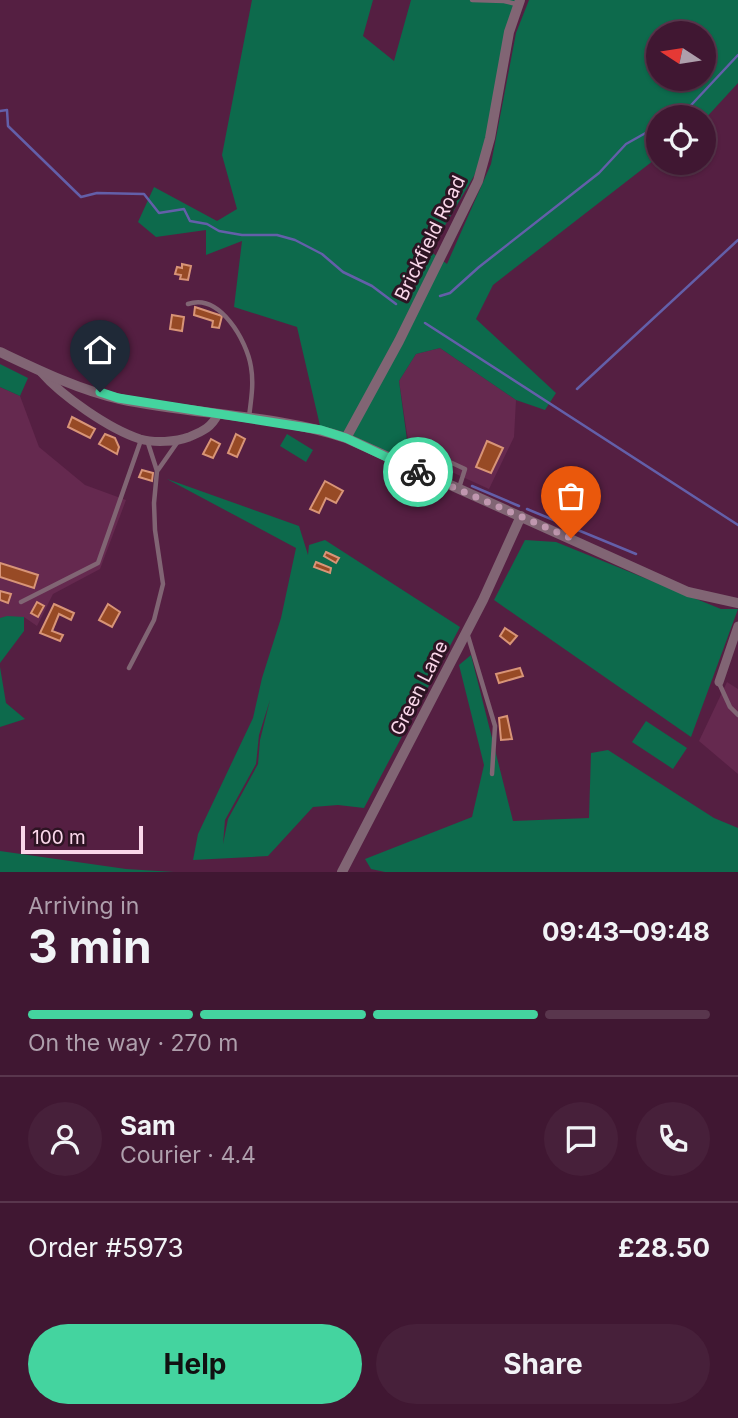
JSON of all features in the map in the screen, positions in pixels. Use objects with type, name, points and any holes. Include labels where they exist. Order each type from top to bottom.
[{"type":"street","name":"Brickfield Road","points":[[346,438],[399,341],[478,181],[490,138],[509,32],[519,2]]},
{"type":"street","points":[[0,352],[41,371],[118,398],[249,417],[321,430],[346,438],[688,592],[738,603]]},
{"type":"street","points":[[41,371],[57,391],[106,422],[144,439],[180,440],[209,427],[218,414]]},
{"type":"street","name":"Green Lane","points":[[342,872],[467,632],[521,516]]},
{"type":"street","points":[[719,682],[738,625]]},
{"type":"lane","points":[[472,0],[519,2]]},
{"type":"lane","points":[[188,304],[203,303],[225,314],[240,338],[251,366],[253,384],[249,417]]},
{"type":"lane","points":[[129,668],[154,621],[163,584],[155,530],[154,497],[157,471],[144,439]]},
{"type":"lane","points":[[21,602],[98,563],[144,439]]},
{"type":"lane","points":[[157,471],[180,440]]},
{"type":"lane","points":[[415,446],[465,469],[459,489]]},
{"type":"lane","points":[[432,477],[440,457]]},
{"type":"lane","points":[[467,632],[495,726],[492,774]]},
{"type":"lane","points":[[719,682],[730,707],[738,715]]},
{"type":"shaded area","points":[[440,348],[516,400],[514,437],[489,489],[410,453],[399,381],[416,354]]},
{"type":"shaded area","points":[[0,387],[20,396],[39,447],[85,485],[126,500],[100,569],[53,594],[37,626],[24,617],[0,618]]},
{"type":"shaded area","points":[[727,682],[738,689],[738,774],[699,741]]},
{"type":"green space","points":[[252,0],[373,0],[363,36],[394,61],[411,0],[520,0],[490,138],[474,176],[430,251],[447,264],[491,164],[516,33],[529,0],[738,0],[738,83],[716,107],[646,105],[646,166],[493,285],[476,319],[556,393],[545,410],[516,400],[440,348],[416,354],[399,381],[411,469],[321,430],[297,327],[234,307],[242,241],[206,255],[206,230],[156,237],[138,222],[154,187],[217,221],[237,209],[222,155]]},
{"type":"green space","points":[[0,364],[28,378],[20,396],[0,387]]},
{"type":"green space","points":[[287,434],[313,450],[306,462],[280,446]]},
{"type":"green space","points":[[167,479],[299,526],[308,555],[309,545],[325,540],[460,627],[364,808],[338,805],[313,807],[268,856],[193,860],[198,834],[253,718],[262,678],[281,618],[296,548]],"holes":[[[270,700],[260,740],[258,764],[228,819],[223,844],[225,820],[256,764],[259,735]]]},
{"type":"green space","points":[[525,540],[556,542],[721,609],[738,609],[691,737],[494,600]]},
{"type":"green space","points":[[24,617],[24,631],[0,663],[0,618]]},
{"type":"green space","points":[[471,655],[513,821],[589,818],[591,753],[608,750],[714,818],[738,828],[738,872],[385,872],[371,869],[365,859],[472,817],[484,765],[459,665]]},
{"type":"green space","points":[[0,667],[6,703],[25,719],[0,727]]},
{"type":"green space","points":[[646,721],[687,748],[673,769],[632,742]]},
{"type":"green space","points":[[0,851],[126,869],[174,872],[0,872]]},
{"type":"building","points":[[182,264],[191,266],[188,280],[180,279],[181,275],[175,274],[177,267],[182,268]]},
{"type":"building","points":[[195,307],[222,316],[219,328],[212,327],[213,321],[194,315]]},
{"type":"building","points":[[172,315],[184,317],[182,331],[170,329]]},
{"type":"building","points":[[72,417],[95,429],[90,438],[68,427]]},
{"type":"building","points":[[105,434],[115,438],[119,447],[117,454],[99,444]]},
{"type":"building","points":[[236,434],[245,439],[237,457],[228,453]]},
{"type":"building","points":[[211,439],[220,444],[213,458],[203,454]]},
{"type":"building","points":[[487,441],[503,448],[491,473],[476,467]]},
{"type":"building","points":[[142,470],[153,473],[152,481],[139,477]]},
{"type":"building","points":[[325,481],[343,491],[336,503],[326,498],[319,513],[310,509]]},
{"type":"building","points":[[326,552],[339,558],[336,563],[324,556]]},
{"type":"building","points":[[316,562],[331,568],[330,573],[314,567]]},
{"type":"building","points":[[0,563],[38,575],[34,588],[0,577]]},
{"type":"building","points":[[0,591],[11,594],[8,603],[0,600]]},
{"type":"building","points":[[37,602],[44,606],[38,617],[31,613]]},
{"type":"building","points":[[54,604],[74,613],[71,620],[59,614],[52,631],[63,635],[60,641],[40,633]]},
{"type":"building","points":[[108,604],[120,612],[112,627],[99,620]]},
{"type":"building","points":[[505,628],[517,636],[510,644],[500,636]]},
{"type":"building","points":[[520,668],[523,676],[499,683],[496,674]]},
{"type":"building","points":[[507,716],[512,739],[501,740],[499,718]]},
{"type":"waterway","points":[[691,105],[738,55]]},
{"type":"waterway","points":[[0,111],[7,110],[8,126],[81,197],[97,193],[144,194],[159,213],[184,209],[190,221],[207,224],[219,231],[242,235],[277,235],[295,240],[322,254],[343,272],[372,286],[396,304]]},
{"type":"waterway","points":[[440,296],[450,293],[599,173],[626,144],[646,133]]},
{"type":"waterway","points":[[577,389],[738,240]]},
{"type":"waterway","points":[[425,323],[738,525]]},
{"type":"waterway","points":[[472,486],[519,506]]},
{"type":"waterway","points":[[527,509],[636,554]]},
{"type":"way so far","points":[[418,472],[571,538]]},
{"type":"route","points":[[100,392],[118,398],[321,430],[346,438],[418,472]]}]
